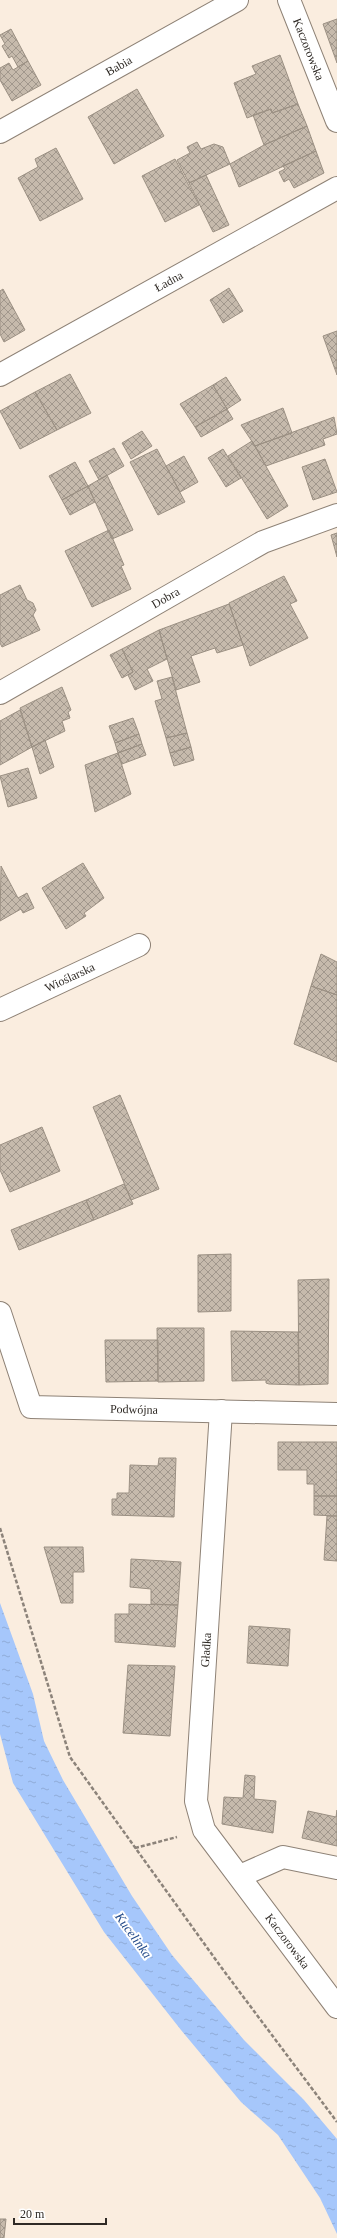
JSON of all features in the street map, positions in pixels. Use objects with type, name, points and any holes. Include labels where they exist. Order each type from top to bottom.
[{"type":"street","name":"Babia","points":[[0,132],[237,0]]},
{"type":"street","name":"Kaczorowska","points":[[290,0],[337,121]]},
{"type":"street","name":"Ładna","points":[[0,375],[337,188]]},
{"type":"street","name":"Dobra","points":[[0,693],[263,542],[337,516]]},
{"type":"street","name":"Wioślarska","points":[[0,1010],[139,945]]},
{"type":"street","name":"Podwójna","points":[[0,1313],[31,1407],[337,1414]]},
{"type":"street","name":"Gładka","points":[[221,1411],[196,1801],[204,1830],[240,1876]]},
{"type":"street","points":[[240,1876],[283,1857],[337,1868]]},
{"type":"street","name":"Kaczorowska","points":[[240,1876],[337,2007]]},
{"type":"path","points":[[0,1528],[70,1757],[135,1848],[337,2122]]},
{"type":"path","points":[[135,1848],[204,1830]]},
{"type":"water","name":"Kucelinka","points":[[0,1603],[33,1694],[44,1741],[63,1780],[132,1896],[172,1955],[244,2040],[304,2100],[337,2139],[337,2234],[320,2198],[278,2135],[241,2102],[181,2030],[104,1932],[13,1783],[0,1734]]},
{"type":"building","points":[[337,19],[337,63],[323,24]]},
{"type":"building","points":[[11,29],[28,61],[18,67],[12,56],[9,58],[2,46],[5,44],[0,35]]},
{"type":"building","points":[[280,55],[298,104],[272,113],[271,109],[247,118],[234,83],[256,74],[252,66]]},
{"type":"building","points":[[28,61],[41,85],[12,101],[0,80],[0,68],[9,63],[13,70]]},
{"type":"building","points":[[137,89],[164,136],[114,164],[88,117]]},
{"type":"building","points":[[298,104],[307,126],[264,145],[253,115],[271,109],[272,113]]},
{"type":"building","points":[[307,126],[316,151],[239,187],[230,164],[264,145]]},
{"type":"building","points":[[197,142],[201,149],[214,144],[223,147],[230,164],[189,183],[177,160],[190,153],[187,147]]},
{"type":"building","points":[[56,148],[83,199],[40,221],[18,178],[38,167],[35,159]]},
{"type":"building","points":[[316,151],[324,173],[294,188],[289,179],[284,182],[279,172],[285,169],[283,166]]},
{"type":"building","points":[[175,159],[199,205],[165,222],[142,176]]},
{"type":"building","points":[[206,175],[229,225],[213,232],[189,183]]},
{"type":"building","points":[[229,288],[243,311],[223,323],[210,300]]},
{"type":"building","points":[[3,289],[25,330],[4,342],[0,334],[0,291]]},
{"type":"building","points":[[337,331],[337,375],[323,336]]},
{"type":"building","points":[[70,374],[91,413],[57,430],[35,392]]},
{"type":"building","points":[[226,377],[241,400],[227,409],[213,385]]},
{"type":"building","points":[[213,385],[227,409],[195,427],[180,404]]},
{"type":"building","points":[[35,392],[57,430],[20,449],[0,411]]},
{"type":"building","points":[[283,408],[292,433],[255,446],[241,425]]},
{"type":"building","points":[[227,409],[233,419],[201,437],[195,427]]},
{"type":"building","points":[[334,417],[337,434],[323,439],[325,445],[266,466],[255,446]]},
{"type":"building","points":[[142,431],[152,446],[131,459],[122,443]]},
{"type":"building","points":[[252,441],[288,506],[267,519],[228,456]]},
{"type":"building","points":[[114,448],[124,466],[99,480],[89,461]]},
{"type":"building","points":[[157,449],[185,502],[158,515],[130,462]]},
{"type":"building","points":[[223,449],[241,478],[226,487],[208,458]]},
{"type":"building","points":[[184,456],[198,482],[180,492],[166,466]]},
{"type":"building","points":[[325,459],[337,492],[313,500],[302,467]]},
{"type":"building","points":[[75,462],[88,486],[62,500],[49,476]]},
{"type":"building","points":[[107,475],[133,530],[112,539],[88,486]]},
{"type":"building","points":[[88,486],[95,502],[70,515],[62,500]]},
{"type":"building","points":[[109,530],[124,565],[121,566],[131,589],[92,607],[65,551]]},
{"type":"building","points":[[337,533],[337,557],[331,535]]},
{"type":"building","points":[[284,576],[297,601],[290,604],[308,638],[250,666],[229,603]]},
{"type":"building","points":[[20,585],[27,600],[33,603],[36,610],[33,615],[40,630],[2,647],[0,643],[0,595]]},
{"type":"building","points":[[229,604],[243,645],[217,653],[215,648],[191,656],[200,682],[176,690],[159,630]]},
{"type":"building","points":[[159,630],[167,659],[147,669],[153,681],[135,690],[128,675],[133,672],[122,649]]},
{"type":"building","points":[[122,649],[133,672],[122,678],[110,655]]},
{"type":"building","points":[[172,677],[187,733],[166,738],[155,701],[162,699],[157,681]]},
{"type":"building","points":[[62,687],[71,710],[68,712],[70,718],[62,721],[65,731],[32,747],[20,708]]},
{"type":"building","points":[[20,710],[32,747],[0,765],[0,721]]},
{"type":"building","points":[[133,718],[139,734],[115,743],[109,726]]},
{"type":"building","points":[[187,733],[191,747],[170,753],[166,738]]},
{"type":"building","points":[[139,734],[142,744],[118,753],[115,743]]},
{"type":"building","points":[[45,740],[54,767],[40,774],[32,747]]},
{"type":"building","points":[[142,744],[146,755],[122,764],[118,753]]},
{"type":"building","points":[[191,747],[194,760],[174,766],[170,753]]},
{"type":"building","points":[[118,753],[131,794],[95,812],[85,765]]},
{"type":"building","points":[[28,768],[37,798],[8,807],[0,776]]},
{"type":"building","points":[[83,863],[104,898],[84,913],[86,916],[66,929],[42,888]]},
{"type":"building","points":[[1,866],[18,898],[27,893],[34,908],[23,913],[21,909],[0,921]]},
{"type":"building","points":[[321,954],[337,962],[337,995],[311,986]]},
{"type":"building","points":[[311,986],[337,995],[337,1062],[294,1044]]},
{"type":"building","points":[[120,1095],[159,1189],[131,1200],[93,1107]]},
{"type":"building","points":[[42,1127],[60,1171],[10,1192],[0,1170],[0,1145]]},
{"type":"building","points":[[124,1184],[133,1204],[94,1220],[86,1200]]},
{"type":"building","points":[[86,1200],[94,1220],[19,1250],[11,1230]]},
{"type":"building","points":[[231,1254],[231,1311],[198,1312],[198,1255]]},
{"type":"building","points":[[329,1279],[328,1384],[299,1385],[298,1280]]},
{"type":"building","points":[[157,1328],[204,1328],[204,1381],[158,1382]]},
{"type":"building","points":[[231,1331],[298,1332],[299,1385],[269,1384],[266,1383],[266,1380],[232,1381]]},
{"type":"building","points":[[105,1340],[158,1340],[158,1381],[106,1382]]},
{"type":"building","points":[[278,1442],[337,1442],[337,1496],[314,1496],[314,1484],[307,1484],[307,1470],[278,1470]]},
{"type":"building","points":[[159,1458],[176,1458],[174,1517],[112,1515],[112,1499],[117,1499],[117,1493],[129,1493],[130,1465],[158,1466]]},
{"type":"building","points":[[314,1496],[337,1496],[337,1516],[314,1515]]},
{"type":"building","points":[[327,1516],[337,1516],[337,1561],[324,1560]]},
{"type":"building","points":[[44,1547],[83,1547],[84,1572],[73,1572],[73,1603],[61,1603]]},
{"type":"building","points":[[131,1559],[181,1562],[178,1605],[151,1604],[151,1589],[130,1587]]},
{"type":"building","points":[[129,1604],[178,1605],[175,1647],[115,1642],[115,1614],[129,1614]]},
{"type":"building","points":[[249,1626],[290,1629],[288,1666],[247,1663]]},
{"type":"building","points":[[128,1665],[175,1666],[170,1736],[123,1733]]},
{"type":"building","points":[[245,1775],[255,1776],[254,1799],[276,1801],[273,1833],[222,1824],[224,1797],[243,1798]]},
{"type":"building","points":[[337,1810],[337,1846],[302,1838],[308,1811],[336,1817]]},
{"type":"building","points":[[0,2219],[6,2219],[4,2238],[0,2238]]}]
